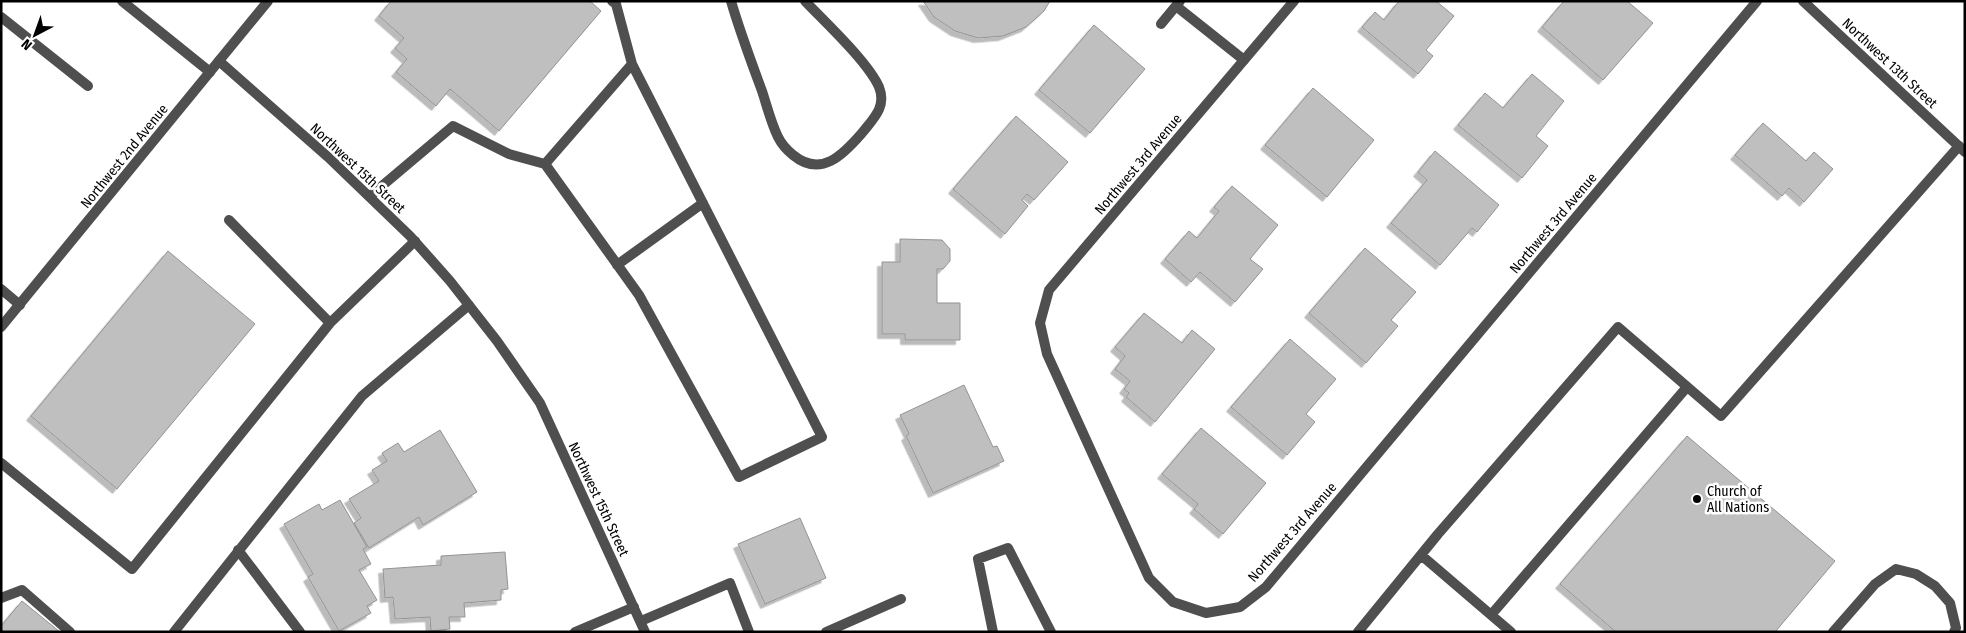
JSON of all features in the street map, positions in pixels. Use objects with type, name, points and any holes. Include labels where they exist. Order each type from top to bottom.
[{"type":"street","points":[[122,1],[210,72]]},
{"type":"street","name":"Northwest 2nd Avenue","points":[[1,328],[268,1]]},
{"type":"street","points":[[370,196],[453,126],[510,154],[544,164],[639,295],[739,477],[822,437],[632,64],[616,4],[612,1]]},
{"type":"street","points":[[731,1],[779,139],[792,154],[806,163],[822,164],[836,159],[847,150],[880,112],[882,100],[879,87],[870,72],[805,1]]},
{"type":"street","name":"Northwest 3rd Avenue","points":[[1294,1],[1049,290],[1040,323],[1047,354],[1149,578],[1174,602],[1206,613],[1240,607],[1266,587],[1756,1]]},
{"type":"street","name":"Northwest 13th Street","points":[[1803,1],[1963,149]]},
{"type":"street","points":[[1162,24],[1178,4],[1244,60]]},
{"type":"street","points":[[1,17],[88,86]]},
{"type":"street","name":"Northwest 15th Street","points":[[219,61],[370,196],[415,241],[497,341],[540,403],[645,632]]},
{"type":"street","points":[[544,164],[632,64]]},
{"type":"street","points":[[1358,632],[1421,555],[1618,327],[1721,416],[1963,149]]},
{"type":"street","points":[[617,265],[703,203]]},
{"type":"street","points":[[229,220],[330,323]]},
{"type":"street","points":[[1,463],[132,569],[330,323],[415,241]]},
{"type":"street","points":[[1,289],[20,305]]},
{"type":"street","points":[[174,632],[362,396],[469,305]]},
{"type":"street","points":[[1491,615],[1687,387]]},
{"type":"street","points":[[993,632],[978,559],[1008,548],[1051,632]]},
{"type":"street","points":[[238,550],[300,632]]},
{"type":"street","points":[[1421,555],[1511,632]]},
{"type":"street","points":[[1833,632],[1875,584],[1896,569],[1916,574],[1935,586],[1950,603],[1956,628],[1954,632]]},
{"type":"street","points":[[641,621],[730,583],[749,632]]},
{"type":"street","points":[[1,598],[22,590],[70,632]]},
{"type":"street","points":[[826,632],[901,599]]},
{"type":"street","points":[[575,632],[634,607]]},
{"type":"building","points":[[391,1],[590,1],[601,11],[499,131],[450,89],[436,106],[396,72],[407,59],[395,48],[404,38],[379,16]]},
{"type":"building","points":[[923,1],[1050,1],[1044,11],[1026,27],[1003,36],[978,38],[955,31],[934,17]]},
{"type":"building","points":[[1399,1],[1436,1],[1454,16],[1426,50],[1433,56],[1418,74],[1362,27],[1375,12],[1384,20]]},
{"type":"building","points":[[1564,1],[1627,1],[1653,23],[1603,80],[1542,27]]},
{"type":"building","points":[[1094,25],[1145,69],[1090,133],[1039,90]]},
{"type":"building","points":[[1532,74],[1564,101],[1536,136],[1548,146],[1522,178],[1458,125],[1485,93],[1503,108]]},
{"type":"building","points":[[1313,88],[1374,140],[1327,197],[1265,145]]},
{"type":"building","points":[[1016,116],[1068,162],[1034,200],[1027,194],[1022,200],[1028,206],[1005,234],[953,189]]},
{"type":"building","points":[[1763,123],[1806,161],[1814,152],[1833,169],[1804,202],[1789,188],[1782,196],[1735,155]]},
{"type":"building","points":[[1435,151],[1499,205],[1477,232],[1472,228],[1440,265],[1391,223],[1427,180],[1418,172]]},
{"type":"building","points":[[1232,186],[1278,225],[1250,259],[1263,269],[1235,302],[1200,272],[1191,282],[1165,259],[1189,231],[1197,238],[1219,211],[1214,207]]},
{"type":"building","points":[[900,239],[942,240],[950,249],[950,261],[943,269],[937,269],[937,303],[960,303],[960,340],[905,340],[905,334],[882,334],[882,262],[900,262]]},
{"type":"building","points":[[1365,248],[1416,292],[1391,320],[1398,326],[1366,363],[1309,313]]},
{"type":"building","points":[[168,251],[255,324],[117,489],[31,416]]},
{"type":"building","points":[[1144,313],[1182,343],[1192,330],[1215,349],[1155,422],[1126,397],[1129,393],[1124,389],[1130,381],[1115,369],[1125,356],[1115,347]]},
{"type":"building","points":[[1290,339],[1336,379],[1306,414],[1315,422],[1287,455],[1231,407]]},
{"type":"building","points":[[964,385],[993,447],[997,446],[1004,461],[933,493],[906,436],[909,434],[900,415]]},
{"type":"building","points":[[1201,428],[1266,483],[1223,534],[1194,509],[1198,504],[1162,474]]},
{"type":"building","points":[[440,430],[477,492],[423,525],[419,517],[369,548],[354,523],[361,518],[349,499],[379,481],[372,470],[387,461],[382,453],[398,443],[404,452]]},
{"type":"building","name":"Church of All Nations","points":[[1687,436],[1835,561],[1775,632],[1616,632],[1560,584]]},
{"type":"building","points":[[340,500],[367,547],[363,549],[371,564],[359,570],[377,600],[367,606],[371,613],[339,631],[308,577],[313,574],[284,524],[319,504],[322,510]]},
{"type":"building","points":[[800,518],[826,578],[765,604],[738,544]]},
{"type":"building","points":[[505,552],[508,589],[501,590],[501,600],[464,603],[465,617],[449,617],[450,629],[431,631],[430,617],[395,619],[393,597],[385,598],[383,569],[441,565],[441,556]]},
{"type":"building","points":[[22,601],[60,632],[1,632],[1,626]]},
{"type":"place","name":"Church of All Nations","points":[[1697,499]]}]
